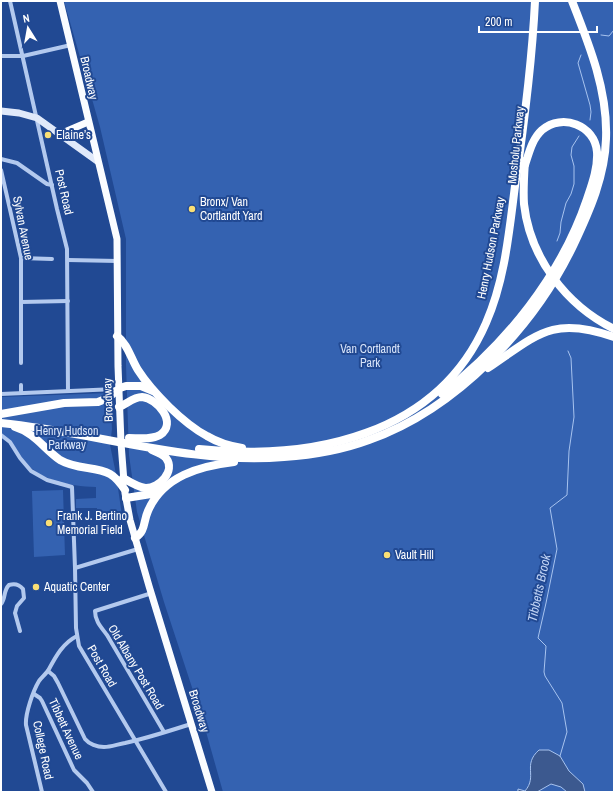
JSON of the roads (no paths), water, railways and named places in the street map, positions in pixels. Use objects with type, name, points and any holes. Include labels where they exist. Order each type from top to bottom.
[{"type":"highway","name":"Henry Hudson Parkway","points":[[1,423],[207,450],[263,455],[343,440],[381,427],[407,414],[433,396],[454,375],[470,353],[486,324],[495,296],[505,256],[522,165],[535,1]]},
{"type":"highway","name":"Mosholu Parkway","points":[[540,1],[536,63],[522,165],[523,191],[527,220],[533,241],[543,264],[560,289],[583,314],[595,323],[614,333]]},
{"type":"highway","name":"Henry Hudson Parkway","points":[[129,440],[138,445],[220,457],[312,454],[344,448],[370,440],[406,424],[425,413],[460,387],[504,347],[541,302],[571,251],[598,188],[603,168],[606,130],[600,85],[590,50],[572,1]]},
{"type":"highway","points":[[407,414],[423,407],[466,374],[508,331],[536,297],[555,266],[580,216],[596,171],[597,148],[591,137],[582,127],[570,122],[562,121],[546,127],[531,147],[522,165]]},
{"type":"highway","name":"Mosholu Parkway","points":[[560,289],[585,311],[614,329]]},
{"type":"highway","points":[[460,387],[534,337],[551,330],[568,327],[582,328],[614,337]]},
{"type":"highway","points":[[117,336],[124,341],[136,368],[157,394],[178,414],[206,436],[232,446],[263,455]]},
{"type":"highway","points":[[1,414],[64,403],[98,402],[108,398],[118,389],[126,386],[141,386],[150,389],[157,394]]},
{"type":"highway","points":[[119,407],[127,404],[135,398],[146,398],[158,406],[166,418],[167,423],[165,429],[159,435],[150,438],[129,440]]},
{"type":"highway","name":"Henry Hudson Parkway","points":[[1,418],[58,425],[113,438]]},
{"type":"highway","points":[[1,423],[29,433],[56,456],[69,464],[110,474],[116,478],[126,494],[155,493],[184,474],[204,466],[263,455]]},
{"type":"highway","points":[[124,478],[137,486],[146,488],[158,484],[164,479],[168,472],[168,463],[165,457],[158,452],[138,445]]},
{"type":"highway","points":[[135,538],[142,532],[146,515],[151,504],[170,484]]},
{"type":"main road","name":"Broadway","points":[[60,1],[97,161],[116,235],[118,261],[118,389],[126,494],[138,549],[212,792]]},
{"type":"main road","points":[[60,134],[88,122]]},
{"type":"street","name":"Post Road","points":[[10,1],[67,249],[68,391]]},
{"type":"street","points":[[1,56],[23,56],[71,45]]},
{"type":"street","points":[[1,111],[20,113],[37,118],[97,161]]},
{"type":"street","points":[[1,159],[17,163],[47,184],[52,185]]},
{"type":"street","name":"Sylvan Avenue","points":[[1,170],[21,258],[21,363]]},
{"type":"street","points":[[21,258],[52,259]]},
{"type":"street","points":[[68,260],[118,261]]},
{"type":"street","points":[[21,302],[68,301]]},
{"type":"street","points":[[21,385],[21,393]]},
{"type":"street","points":[[1,394],[118,389]]},
{"type":"street","name":"Post Road","points":[[1,435],[10,442],[20,458],[31,471],[48,480],[72,486],[77,636],[81,651],[166,792]]},
{"type":"street","points":[[75,568],[138,549]]},
{"type":"street","points":[[1,604],[4,599],[5,592],[9,586],[16,584],[23,589],[24,598],[17,606],[15,613],[20,631]]},
{"type":"street","name":"Old Albany Post Road","points":[[152,593],[95,611],[98,622],[164,732]]},
{"type":"street","name":"College Road","points":[[42,792],[26,725],[26,717],[41,679],[48,671],[57,655],[69,641],[77,636]]},
{"type":"street","points":[[48,671],[58,683],[87,742],[102,747],[135,741],[191,724]]},
{"type":"street","name":"Tibbett Avenue","points":[[34,694],[42,701],[74,770],[87,783],[93,792]]},
{"type":"waterway","name":"Tibbetts Brook","points":[[601,35],[609,36],[614,30]]},
{"type":"waterway","name":"Tibbetts Brook","points":[[581,55],[578,63],[590,105],[590,120]]},
{"type":"waterway","name":"Tibbetts Brook","points":[[557,241],[566,203],[574,184],[574,166],[571,155],[572,147],[579,136]]},
{"type":"waterway","name":"Tibbetts Brook","points":[[560,756],[567,732],[562,703],[545,676],[546,646],[538,638],[557,549],[550,508],[567,495],[569,451],[574,417],[571,358],[568,351]]},
{"type":"place","name":"Elaine’s","points":[[48,135]]},
{"type":"place","name":"Bronx/ Van Cortlandt Yard","points":[[192,209]]},
{"type":"place","name":"Frank J. Bertino Memorial Field","points":[[49,523]]},
{"type":"place","name":"Vault Hill","points":[[387,555]]},
{"type":"place","name":"Aquatic Center","points":[[36,587]]},
{"type":"park label","name":"Van Cortlandt Park","points":[[370,356]]}]
